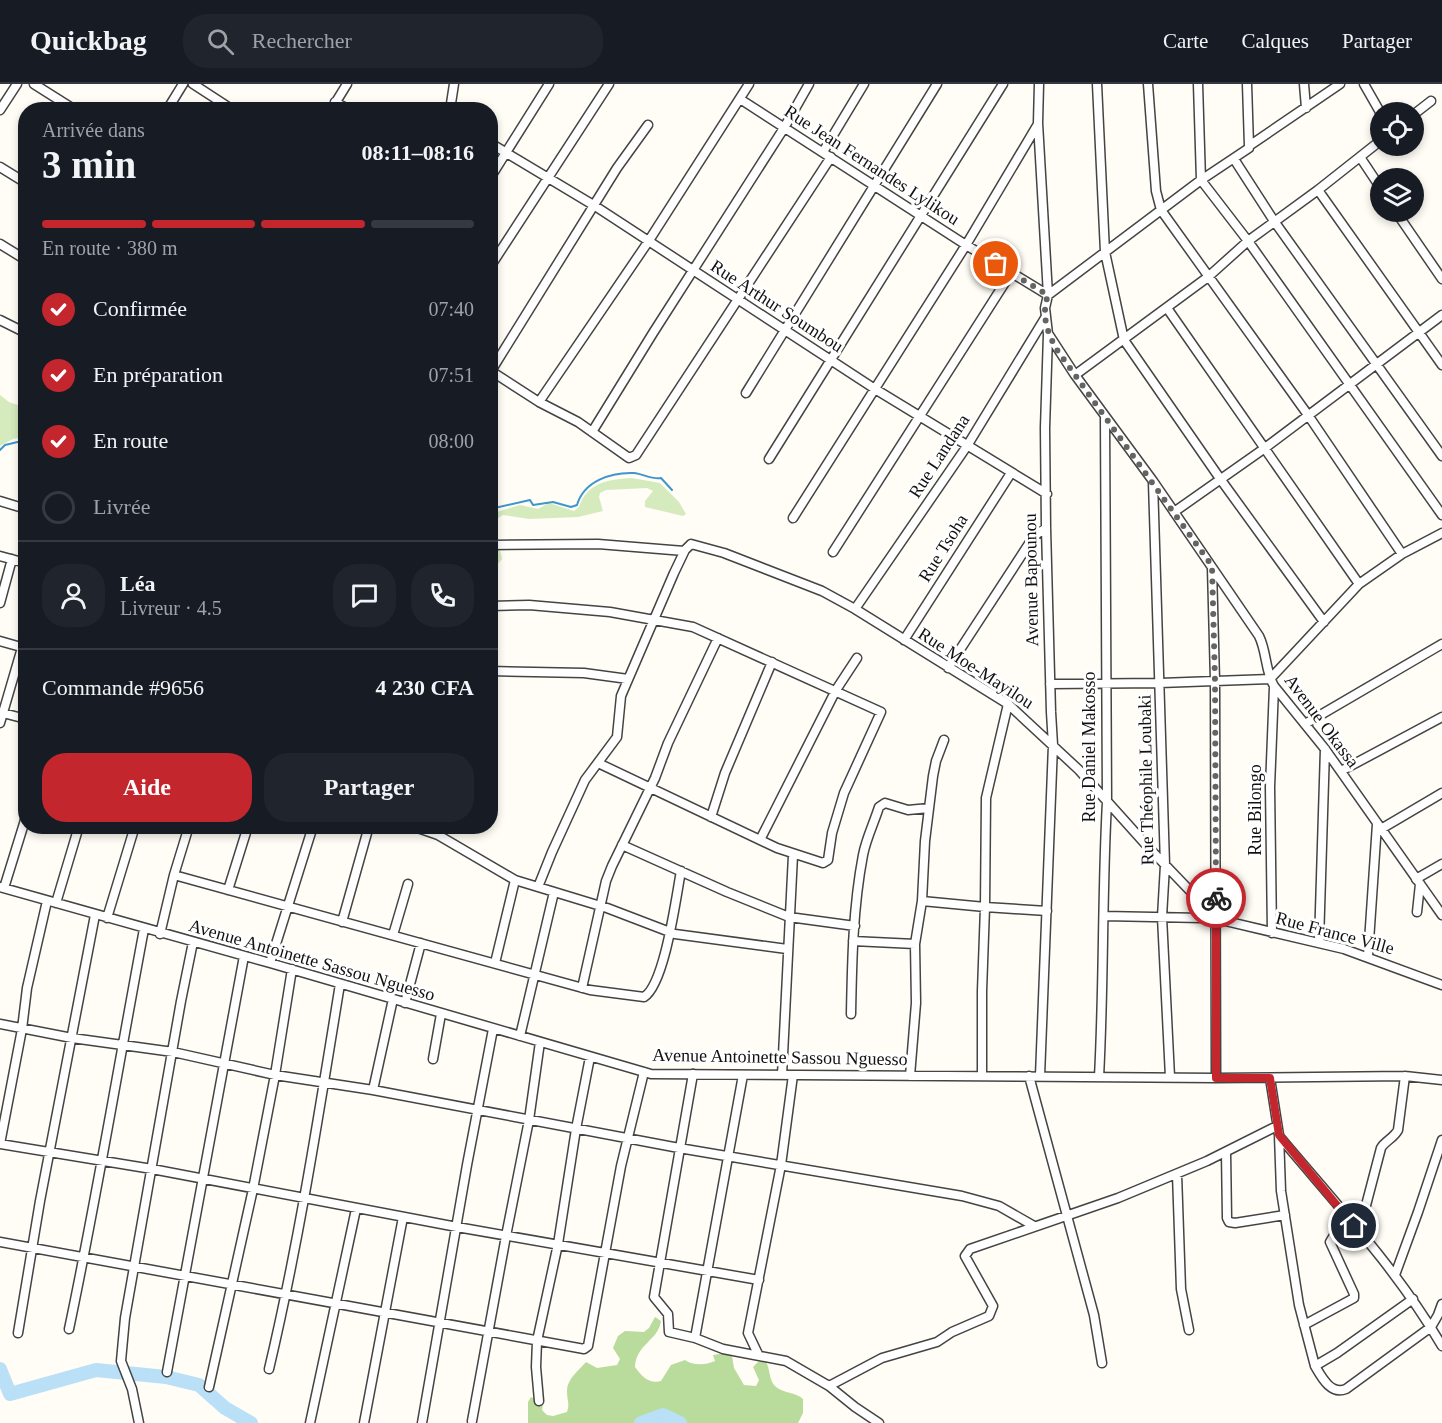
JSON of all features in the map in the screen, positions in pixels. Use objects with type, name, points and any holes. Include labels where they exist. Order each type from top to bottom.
[{"type":"street","points":[[0,110],[17,84]]},
{"type":"street","points":[[34,84],[62,102]]},
{"type":"street","points":[[172,102],[183,84]]},
{"type":"street","points":[[193,84],[221,102]]},
{"type":"street","points":[[336,102],[347,84]]},
{"type":"street","points":[[451,102],[454,84]]},
{"type":"street","points":[[498,166],[549,84]]},
{"type":"street","points":[[498,255],[609,84]]},
{"type":"street","points":[[539,402],[648,242],[749,84]]},
{"type":"street","points":[[592,432],[784,128],[808,84]]},
{"type":"street","points":[[498,376],[539,402],[567,416],[629,458],[636,455],[738,301],[827,154],[864,84]]},
{"type":"street","points":[[746,393],[937,84]]},
{"type":"street","points":[[770,459],[1003,84]]},
{"type":"street","points":[[1030,84],[1039,86]]},
{"type":"street","points":[[1097,84],[1105,252],[1124,340],[1221,480],[1324,622]]},
{"type":"street","points":[[1148,84],[1156,191],[1161,210],[1308,416],[1402,554]]},
{"type":"street","points":[[1198,84],[1202,180],[1350,383],[1442,515]]},
{"type":"street","points":[[1247,84],[1249,146]]},
{"type":"street","points":[[1304,84],[1306,108]]},
{"type":"street","points":[[1048,295],[1249,146],[1340,84]]},
{"type":"street","points":[[1364,84],[1374,102]]},
{"type":"street","name":"Avenue Bapounou","points":[[1039,86],[1038,123],[1048,295],[1045,308],[1048,334],[1045,429],[1046,528],[1053,745],[1040,1077]]},
{"type":"street","name":"Rue Jean Fernandes Lylikou","points":[[740,99],[966,245],[1048,295]]},
{"type":"street","points":[[1424,106],[1431,101]]},
{"type":"street","points":[[793,518],[966,245],[1038,123]]},
{"type":"street","points":[[498,358],[617,168],[648,125]]},
{"type":"street","name":"Rue Arthur Soumbou","points":[[498,147],[595,206],[875,389],[1047,494]]},
{"type":"street","points":[[1075,375],[1208,277],[1248,242],[1370,149]]},
{"type":"street","points":[[1360,157],[1370,172]]},
{"type":"street","points":[[1234,159],[1275,222],[1442,456]]},
{"type":"street","points":[[0,167],[18,178]]},
{"type":"street","points":[[1318,190],[1442,365]]},
{"type":"street","points":[[1403,222],[1442,279]]},
{"type":"street","points":[[0,244],[18,255]]},
{"type":"street","points":[[833,552],[1011,273]]},
{"type":"street","points":[[1167,308],[1359,584]]},
{"type":"street","points":[[1174,512],[1265,448],[1442,315]]},
{"type":"street","name":"Rue Landana","points":[[855,609],[967,446],[1045,318]]},
{"type":"street","points":[[0,320],[18,329]]},
{"type":"street","name":"Avenue Okassa","points":[[1048,334],[1259,636],[1263,643],[1272,682],[1325,749],[1442,915]]},
{"type":"street","name":"Rue Daniel Makosso","points":[[1099,1077],[1104,993],[1107,802],[1105,418]]},
{"type":"street","name":"Rue Tsoha","points":[[904,640],[1011,473]]},
{"type":"street","name":"Rue Théophile Loubaki","points":[[1153,482],[1165,865],[1162,917],[1170,1077]]},
{"type":"street","points":[[0,501],[18,507]]},
{"type":"street","points":[[948,668],[1034,536],[1046,528]]},
{"type":"street","points":[[1050,684],[1272,682],[1359,584],[1402,554],[1440,538]]},
{"type":"street","points":[[498,545],[597,544],[684,551],[628,679],[619,704],[617,737],[585,780],[538,887]]},
{"type":"street","name":"Rue Moe-Mayilou","points":[[684,551],[691,544],[724,553],[822,591],[1008,704],[1079,770],[1213,916]]},
{"type":"street","points":[[0,556],[18,561]]},
{"type":"street","points":[[0,603],[12,559]]},
{"type":"street","points":[[1212,566],[1215,681],[1213,916],[1216,1078]]},
{"type":"street","points":[[498,606],[553,607],[656,619],[693,627],[879,709],[881,712],[844,793],[832,832],[827,861],[823,863],[793,855],[598,763]]},
{"type":"street","points":[[582,988],[606,881],[718,638]]},
{"type":"street","points":[[0,641],[18,646]]},
{"type":"street","points":[[1305,724],[1442,644]]},
{"type":"street","points":[[0,723],[18,658]]},
{"type":"street","points":[[760,840],[836,690],[857,658]]},
{"type":"street","points":[[711,817],[725,773],[772,662]]},
{"type":"street","points":[[498,670],[584,673],[628,679]]},
{"type":"street","name":"Rue Bilongo","points":[[1272,682],[1270,787],[1272,933]]},
{"type":"street","points":[[982,1076],[986,798],[1008,704]]},
{"type":"street","points":[[3,713],[18,717]]},
{"type":"street","points":[[1341,771],[1442,717]]},
{"type":"street","points":[[909,1076],[916,1003],[915,944],[922,901],[929,808],[936,761],[945,740]]},
{"type":"street","points":[[1319,942],[1325,749]]},
{"type":"street","points":[[1368,956],[1379,826],[1442,793]]},
{"type":"street","points":[[850,1014],[853,941],[863,853],[879,807],[885,803],[903,809],[929,808]]},
{"type":"street","points":[[2,888],[20,834]]},
{"type":"street","points":[[76,834],[51,902],[27,988],[22,1029],[0,1144],[152,1169],[306,1200],[759,1280]]},
{"type":"street","points":[[107,918],[133,834]]},
{"type":"street","points":[[160,934],[187,834]]},
{"type":"street","points":[[228,890],[246,834]]},
{"type":"street","points":[[270,963],[310,834]]},
{"type":"street","points":[[342,922],[367,834]]},
{"type":"street","points":[[435,834],[515,880],[600,906],[670,932],[788,950]]},
{"type":"street","points":[[622,846],[789,917],[855,926]]},
{"type":"street","points":[[782,1075],[793,855]]},
{"type":"street","points":[[1417,912],[1418,882],[1442,864]]},
{"type":"street","points":[[174,875],[582,988],[644,997],[648,995],[665,955],[681,871]]},
{"type":"street","points":[[495,963],[515,880]]},
{"type":"street","points":[[393,935],[408,884]]},
{"type":"street","name":"Avenue Antoinette Sassou Nguesso","points":[[2,888],[160,934],[292,969],[647,1073],[1216,1078],[1405,1076],[1442,1080]]},
{"type":"street","points":[[520,1036],[554,892]]},
{"type":"street","points":[[922,901],[1047,911]]},
{"type":"street","points":[[18,1333],[95,915]]},
{"type":"street","points":[[1104,916],[1204,918],[1213,916]]},
{"type":"street","name":"Rue France Ville","points":[[1213,916],[1368,956],[1442,985]]},
{"type":"street","points":[[69,1329],[144,929]]},
{"type":"street","points":[[853,941],[915,944]]},
{"type":"street","points":[[139,1423],[132,1389],[121,1361],[125,1318],[193,942]]},
{"type":"street","points":[[405,1003],[421,943]]},
{"type":"street","points":[[167,1372],[244,956]]},
{"type":"street","points":[[209,1387],[253,1189],[292,969]]},
{"type":"street","points":[[268,1369],[287,1294],[306,1200],[340,984]]},
{"type":"street","points":[[373,1090],[393,999]]},
{"type":"street","points":[[433,1059],[441,1014]]},
{"type":"street","points":[[0,1024],[72,1038],[173,1052],[275,1074],[373,1090],[629,1139],[980,1199],[999,1206],[1034,1226]]},
{"type":"street","points":[[422,1423],[493,1029]]},
{"type":"street","points":[[472,1421],[529,1120],[540,1042]]},
{"type":"street","points":[[539,1401],[536,1367],[537,1341],[558,1244],[590,1057]]},
{"type":"street","points":[[0,1242],[584,1349],[588,1346],[621,1166],[647,1073]]},
{"type":"street","points":[[693,1074],[654,1297],[668,1314],[669,1332],[695,1338],[711,1346],[786,1361],[829,1386],[879,1423]]},
{"type":"street","points":[[695,1338],[743,1074]]},
{"type":"street","points":[[758,1354],[748,1333],[782,1165],[793,1075]]},
{"type":"street","points":[[1029,1076],[1094,1315],[1102,1363]]},
{"type":"street","points":[[1357,1229],[1381,1148],[1398,1130],[1405,1076]]},
{"type":"street","points":[[1270,1078],[1279,1135],[1281,1191],[1299,1305],[1315,1366],[1332,1389],[1341,1391],[1346,1389],[1431,1327],[1442,1304]]},
{"type":"street","points":[[829,1386],[882,1358],[937,1342],[952,1332],[988,1316],[993,1306],[965,1256],[970,1249],[1067,1216],[1177,1174],[1277,1126]]},
{"type":"street","points":[[1279,1135],[1395,1275],[1442,1346]]},
{"type":"street","points":[[1395,1275],[1419,1212],[1442,1140]]},
{"type":"street","points":[[1226,1152],[1227,1218],[1229,1222],[1285,1215]]},
{"type":"street","points":[[1177,1174],[1181,1288],[1190,1330]]},
{"type":"street","points":[[310,1423],[356,1209]]},
{"type":"street","points":[[364,1423],[403,1217]]},
{"type":"street","points":[[1304,1325],[1354,1298],[1330,1242],[1333,1237],[1357,1229]]},
{"type":"street","points":[[1315,1366],[1413,1299]]},
{"type":"green space","points":[[0,395],[18,405],[18,438],[0,446]]},
{"type":"green space","points":[[632,478],[660,483],[679,502],[686,514],[683,516],[645,507],[645,501],[653,491],[647,488],[606,490],[600,493],[599,497],[603,511],[578,517],[529,519],[503,515],[498,518],[498,512],[520,505],[538,509],[549,503],[574,511],[593,487],[616,479]]},
{"type":"green space","points":[[498,545],[500,550],[502,559],[498,564]]},
{"type":"green space","points":[[655,1317],[661,1321],[659,1328],[636,1359],[635,1367],[646,1379],[661,1381],[671,1365],[685,1360],[696,1364],[708,1363],[715,1361],[713,1355],[726,1353],[732,1356],[734,1368],[744,1385],[756,1386],[759,1380],[753,1367],[765,1360],[776,1387],[803,1399],[803,1413],[798,1423],[528,1423],[528,1402],[531,1397],[543,1403],[542,1410],[547,1415],[553,1416],[567,1412],[567,1388],[571,1379],[586,1362],[597,1368],[617,1365],[620,1359],[613,1348],[618,1336],[625,1331],[644,1332]]},
{"type":"waterway","points":[[0,450],[5,445],[18,442]]},
{"type":"waterway","points":[[498,507],[530,500],[533,505],[553,502],[571,507],[577,505],[592,484],[608,476],[625,473],[661,478],[672,490]]},
{"type":"waterway","points":[[0,1369],[10,1394],[96,1370],[166,1377],[199,1385],[225,1408],[251,1423]]},
{"type":"waterway","points":[[0,1382],[3,1376]]},
{"type":"waterway","points":[[641,1423],[663,1415],[680,1423]]},
{"type":"way so far","points":[[996,264],[1048,295],[1045,318],[1048,334],[1057,350],[1212,566],[1216,898]]},
{"type":"route","points":[[1216,898],[1216,1078],[1270,1078],[1279,1135],[1354,1226]]}]
